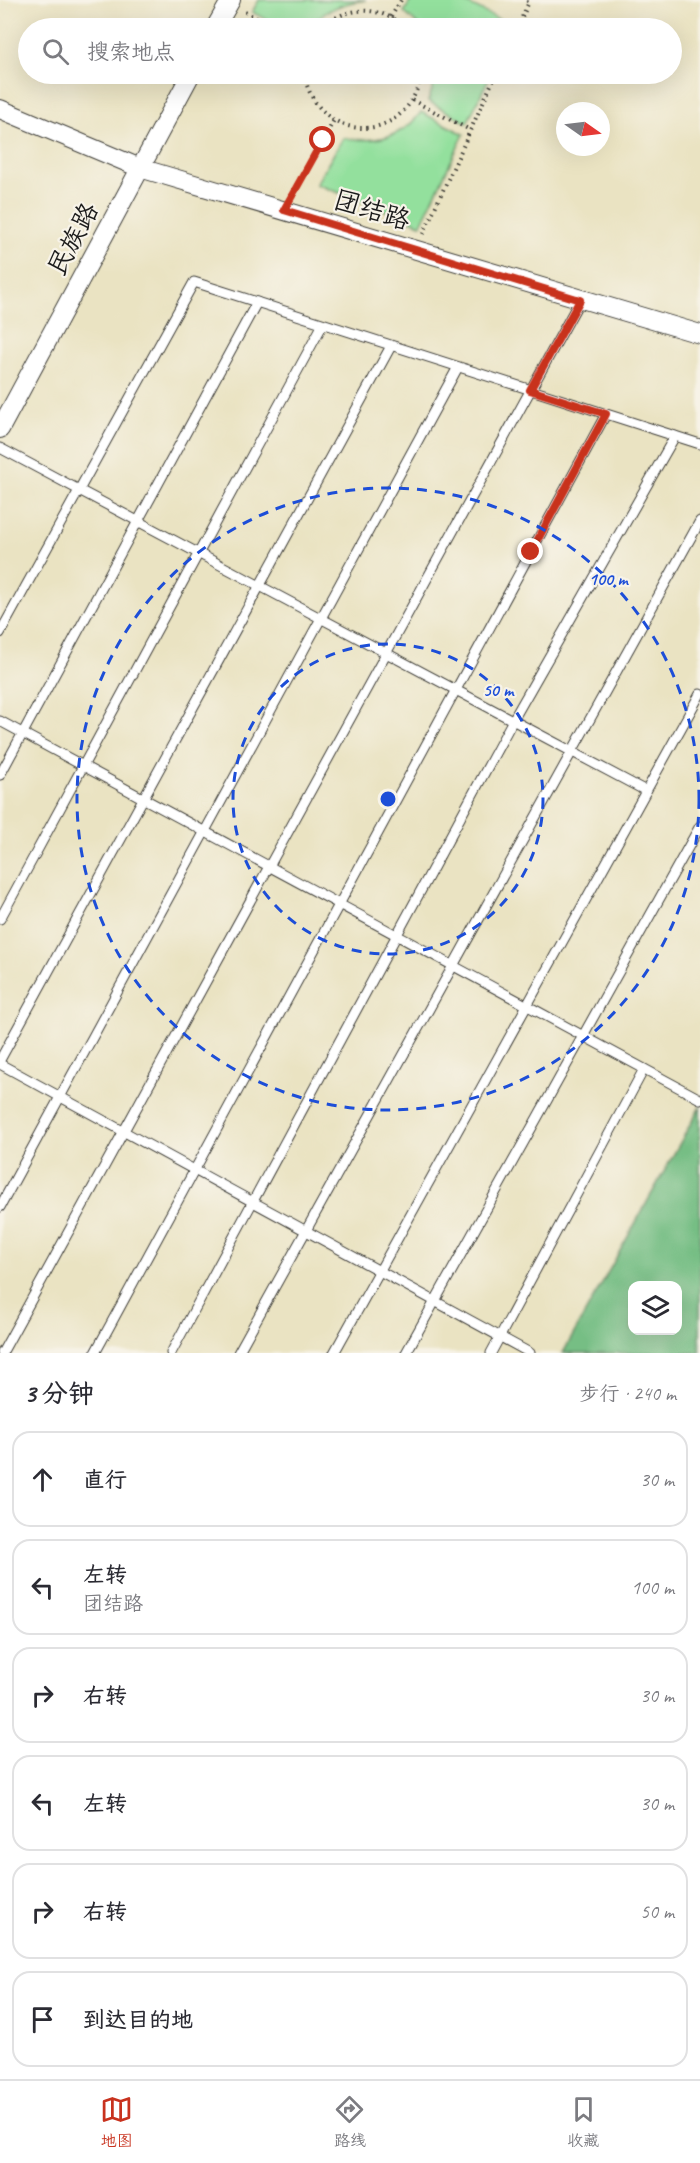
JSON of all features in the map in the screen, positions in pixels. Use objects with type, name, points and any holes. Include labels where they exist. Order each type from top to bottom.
[{"type":"street","points":[[221,18],[230,2]]},
{"type":"street","name":"民族路","points":[[0,429],[186,84]]},
{"type":"street","name":"团结路","points":[[0,110],[140,168],[700,334]]},
{"type":"lane","points":[[0,633],[194,282],[700,444]]},
{"type":"lane","points":[[2,1353],[580,300]]},
{"type":"lane","points":[[0,775],[257,302]]},
{"type":"lane","points":[[0,919],[323,324]]},
{"type":"lane","points":[[0,1060],[391,345]]},
{"type":"lane","points":[[0,1206],[458,367]]},
{"type":"lane","points":[[95,1353],[606,414]]},
{"type":"lane","points":[[171,1353],[513,720],[675,436]]},
{"type":"lane","points":[[0,448],[646,791]]},
{"type":"lane","points":[[238,1353],[700,521]]},
{"type":"lane","points":[[334,1353],[700,694]]},
{"type":"lane","points":[[0,721],[700,1099]]},
{"type":"lane","points":[[406,1353],[700,826]]},
{"type":"lane","points":[[0,1064],[530,1353]]},
{"type":"lane","points":[[490,1353],[644,1069]]},
{"type":"path","points":[[335,18],[359,10],[391,17],[401,0]]},
{"type":"path","points":[[522,18],[529,2],[526,0]]},
{"type":"path","points":[[230,2],[258,18]]},
{"type":"path","points":[[306,84],[313,101],[322,112],[348,126],[362,128],[377,126],[403,112],[419,84]]},
{"type":"path","points":[[415,250],[491,84]]},
{"type":"path","points":[[412,100],[470,130]]},
{"type":"path","points":[[284,210],[334,120]]},
{"type":"green space","points":[[259,0],[366,0],[335,8],[319,18],[263,18],[252,12]]},
{"type":"green space","points":[[411,0],[460,0],[497,18],[410,18],[404,12]]},
{"type":"green space","points":[[434,84],[486,84],[467,123],[428,101]]},
{"type":"green space","points":[[421,112],[464,134],[421,224],[316,184],[343,138],[365,140],[386,137],[405,128]]},
{"type":"green space","points":[[700,1107],[700,1353],[563,1353]]},
{"type":"route","points":[[323,140],[284,210],[580,300],[530,390],[606,414],[531,552]]}]
